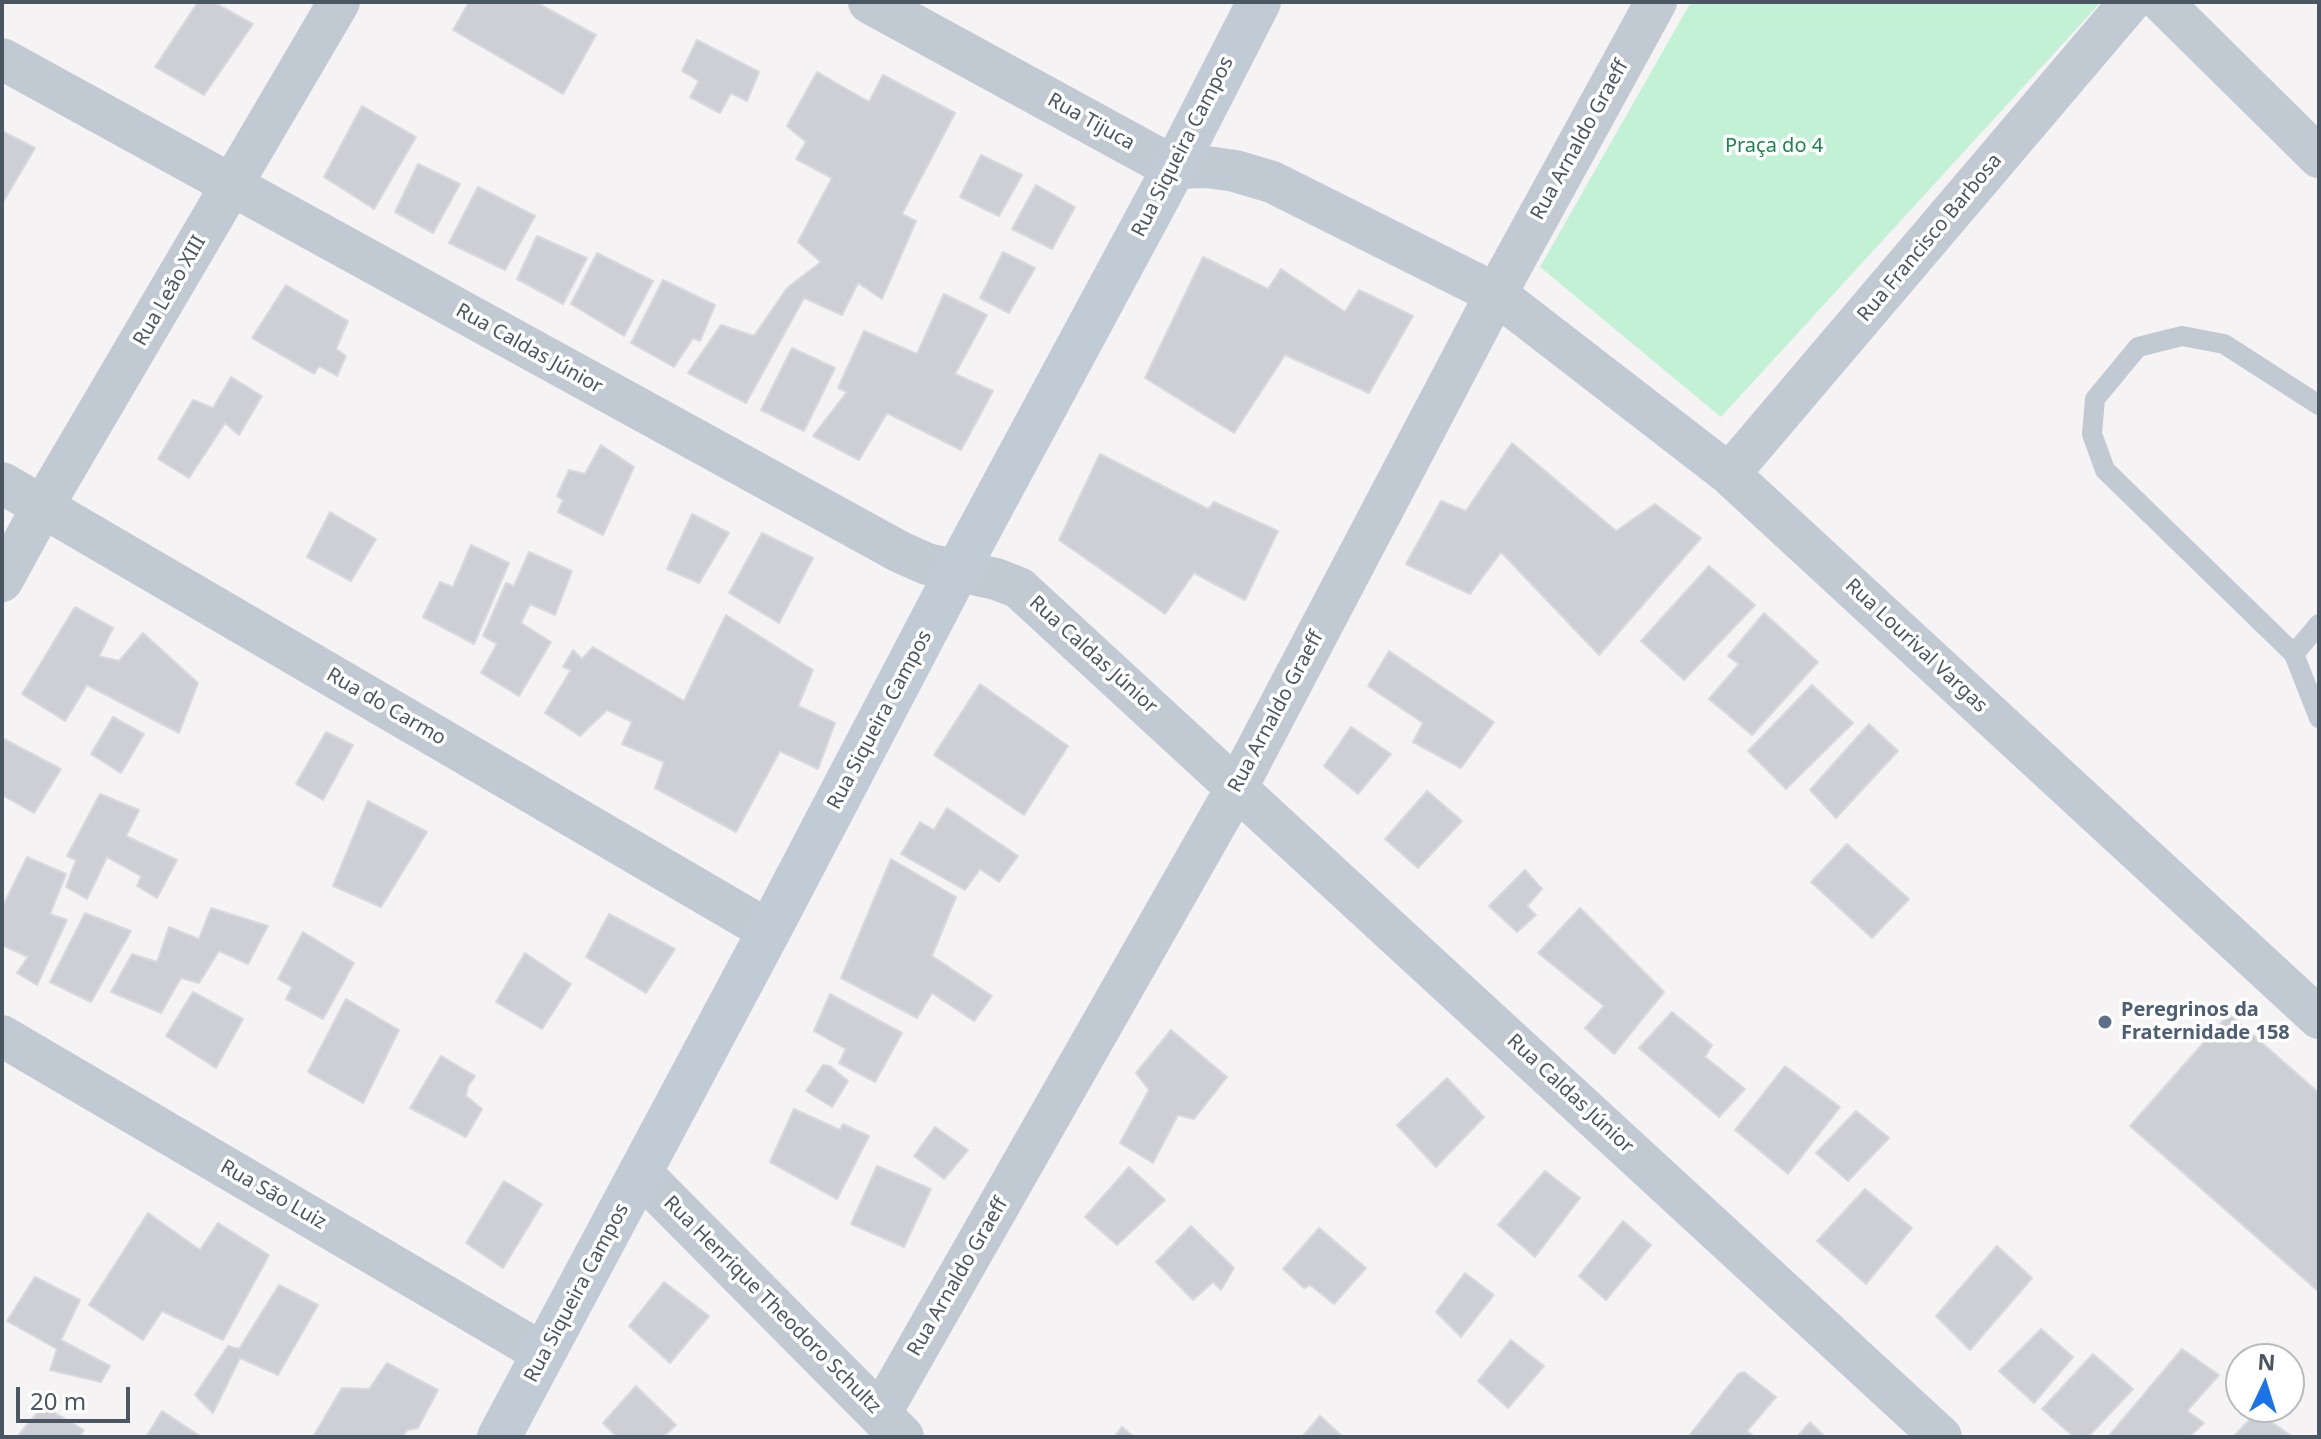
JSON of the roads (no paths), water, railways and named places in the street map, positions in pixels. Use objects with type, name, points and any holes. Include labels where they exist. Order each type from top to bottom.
[{"type":"main road","name":"Rua Siqueira Campos","points":[[499,1437],[1174,168],[1259,2]]},
{"type":"street","name":"Rua Leão XIII","points":[[2,581],[339,2]]},
{"type":"street","name":"Rua Tijuca","points":[[870,2],[1174,168],[1207,167],[1272,182],[1496,294]]},
{"type":"street","name":"Rua Arnaldo Graeff","points":[[891,1426],[1237,787],[1496,294],[1656,2]]},
{"type":"street","name":"Rua Francisco Barbosa","points":[[1729,474],[2130,2]]},
{"type":"street","points":[[2162,2],[2319,157]]},
{"type":"street","name":"Rua Caldas Júnior","points":[[2,59],[900,552],[927,564],[996,579],[1019,588],[1941,1437]]},
{"type":"street","name":"Rua Lourival Vargas","points":[[1496,294],[1729,474],[2319,1018]]},
{"type":"street","name":"Rua do Carmo","points":[[2,483],[769,931]]},
{"type":"street","name":"Rua São Luiz","points":[[2,1036],[544,1354]]},
{"type":"street","name":"Rua Henrique Theodoro Schultz","points":[[641,1174],[891,1426]]},
{"type":"lane","points":[[2319,405],[2224,344],[2182,336],[2138,347],[2095,399],[2092,434],[2105,470],[2294,654],[2319,718]]},
{"type":"lane","points":[[2294,654],[2319,624]]},
{"type":"place","name":"Peregrinos da Fraternidade 158","points":[[2105,1022]]},
{"type":"park label","name":"Praça do 4","points":[[1774,146]]}]
